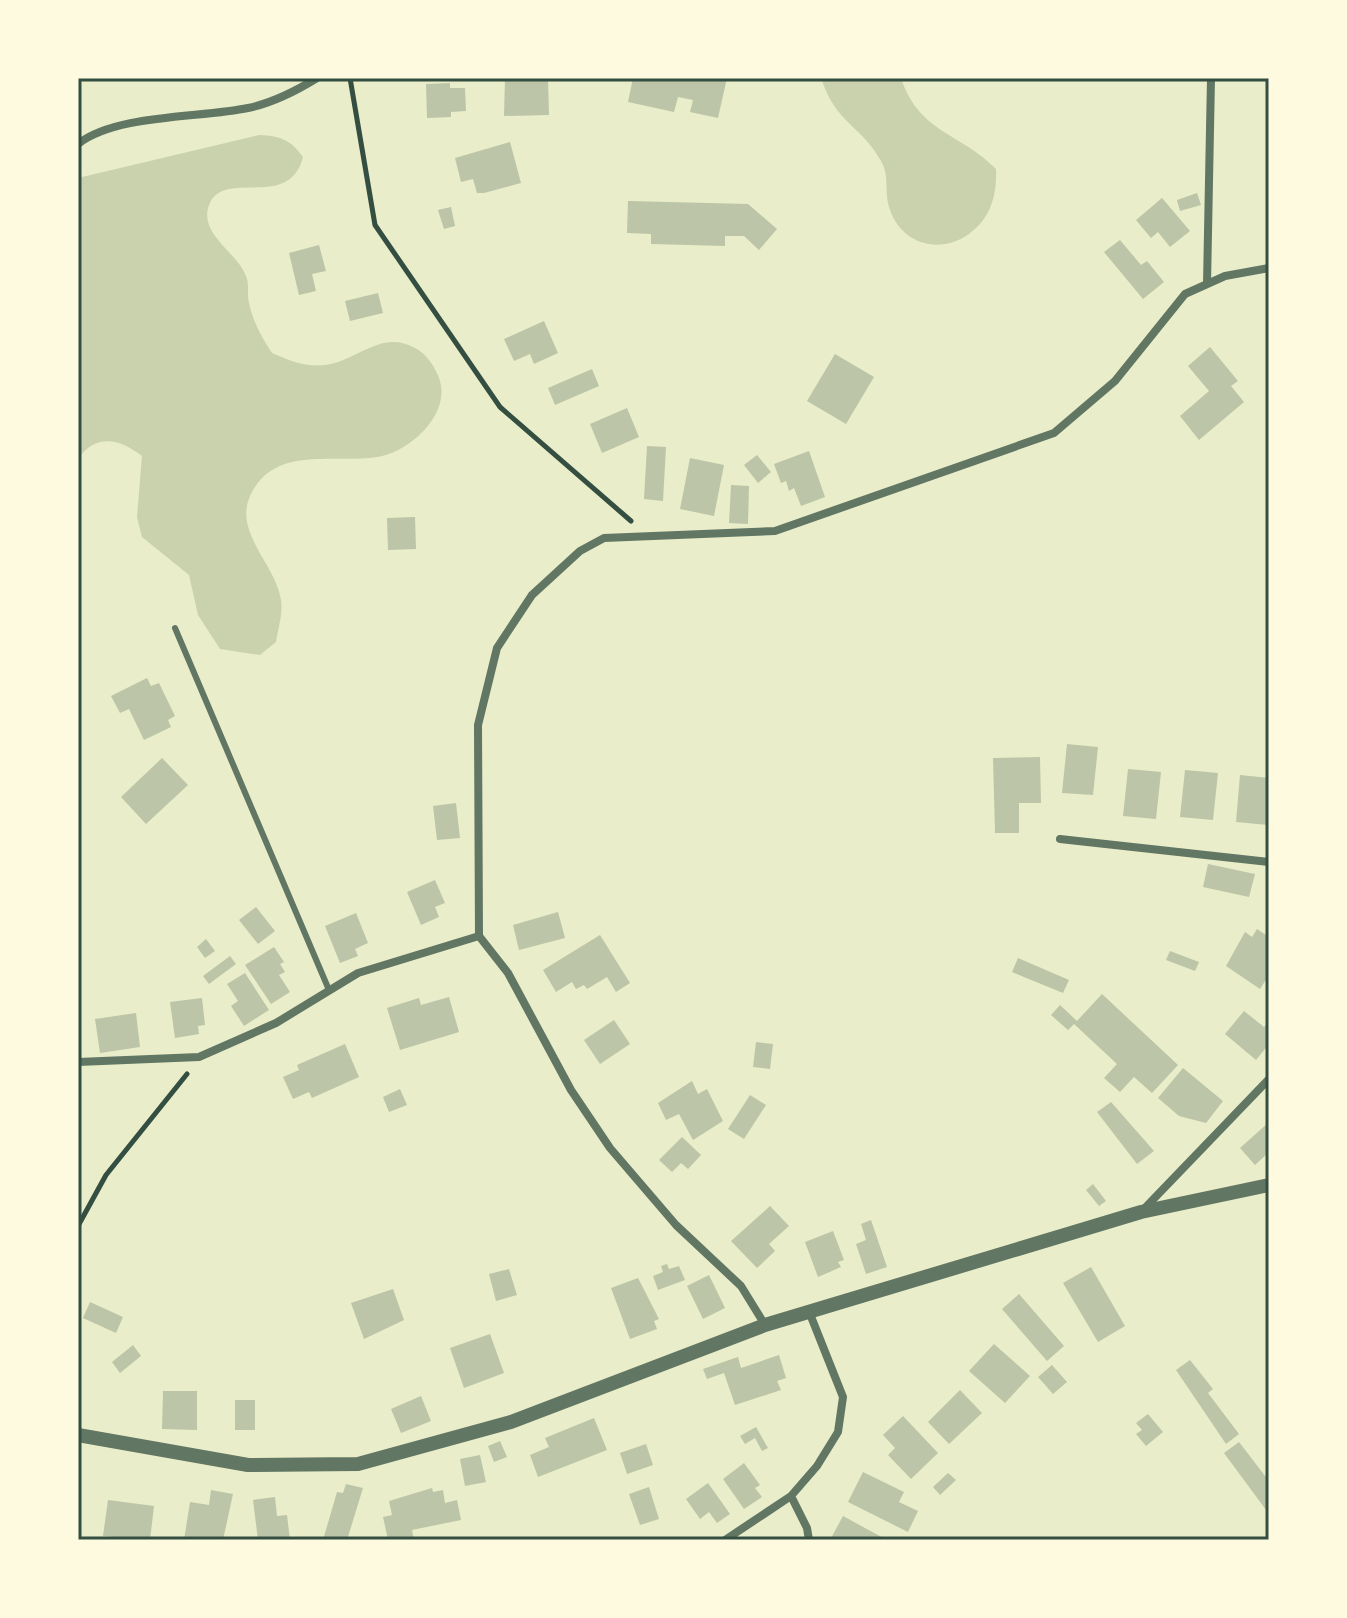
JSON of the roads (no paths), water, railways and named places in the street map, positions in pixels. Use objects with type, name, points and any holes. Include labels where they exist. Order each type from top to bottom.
[{"type":"street","points":[[78,144],[133,123],[250,108],[297,91],[317,78]]},
{"type":"street","points":[[1207,284],[1211,78]]},
{"type":"street","points":[[765,1325],[741,1286],[676,1225],[610,1148],[571,1090],[508,973],[479,936],[478,725],[497,648],[532,595],[580,551],[604,538],[775,531],[1054,433],[1115,381],[1185,294],[1225,276],[1269,268]]},
{"type":"street","points":[[1060,839],[1269,862]]},
{"type":"street","points":[[78,1062],[199,1057],[276,1023],[358,973],[479,936]]},
{"type":"street","points":[[1141,1212],[1269,1079]]},
{"type":"street","points":[[78,1435],[248,1465],[358,1464],[511,1422],[765,1325],[810,1314],[1141,1212],[1269,1185]]},
{"type":"street","points":[[725,1540],[791,1496],[817,1466],[838,1432],[843,1397],[810,1314]]},
{"type":"street","points":[[791,1496],[807,1528],[809,1540]]},
{"type":"lane","points":[[175,628],[329,990]]}]
